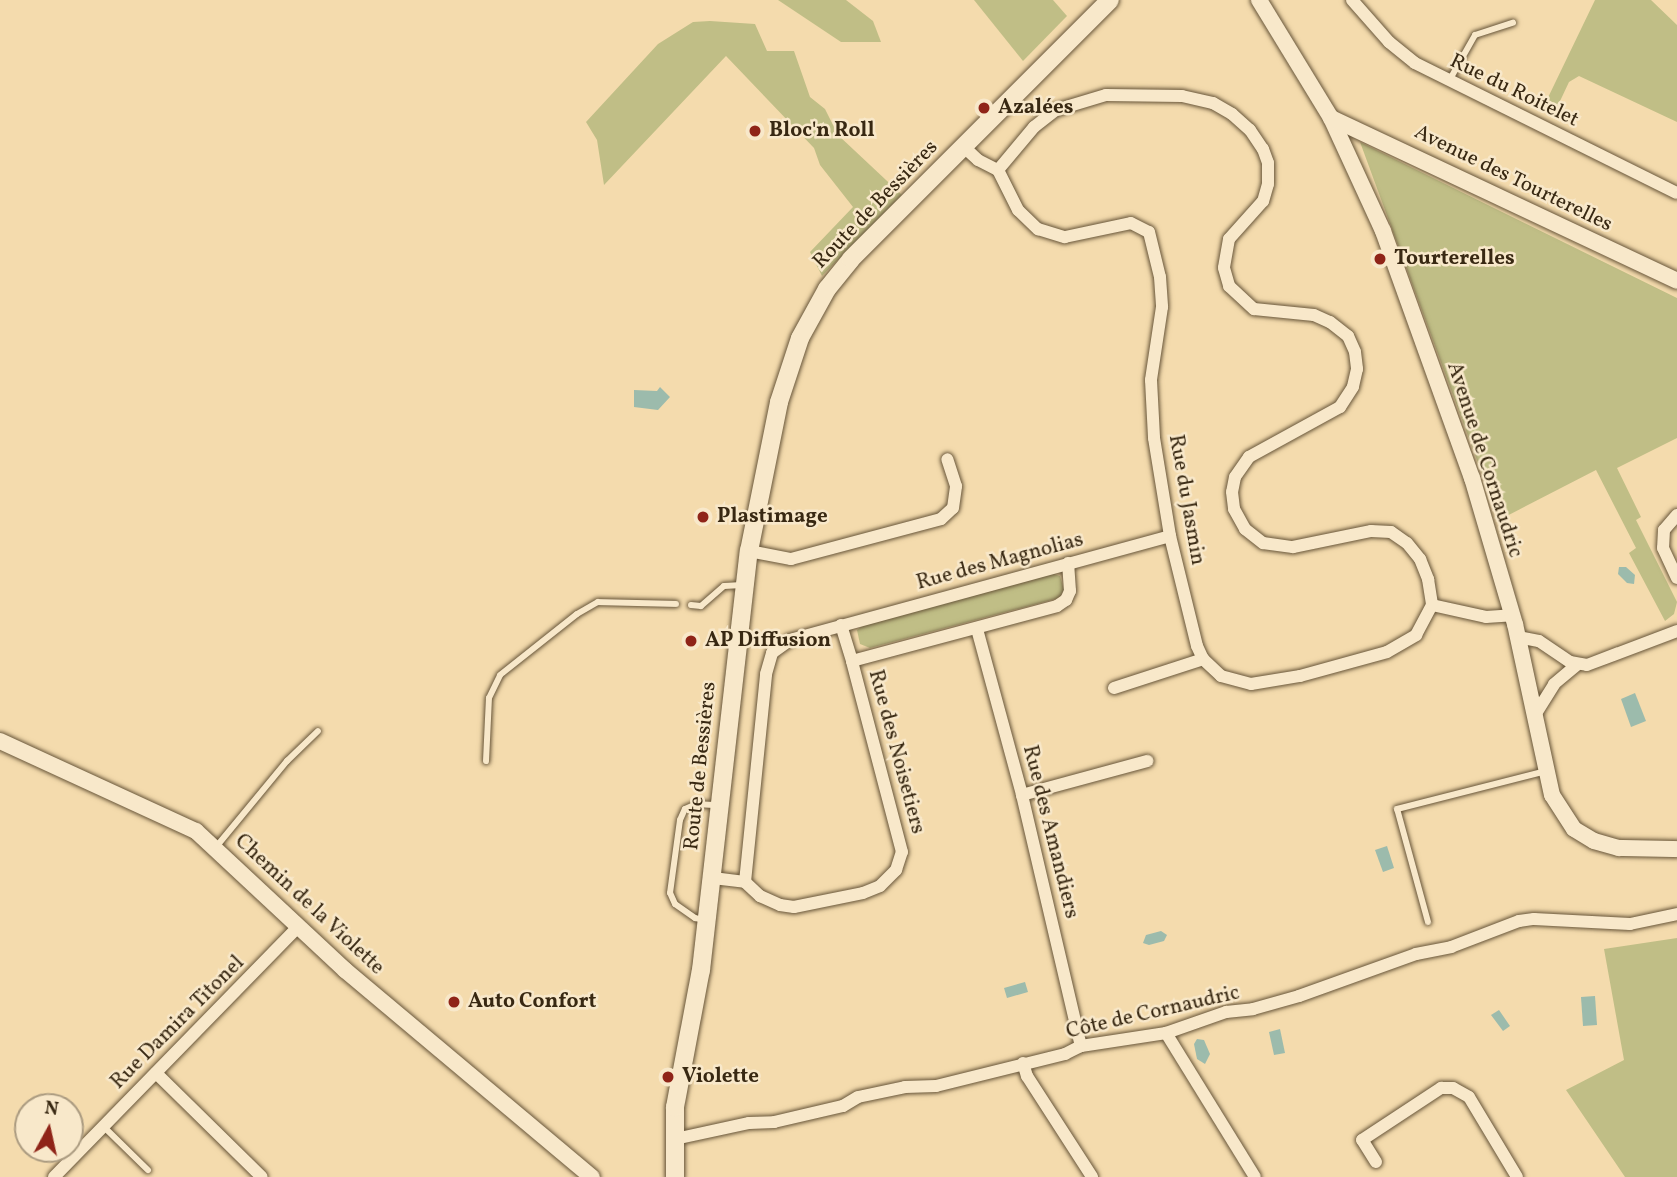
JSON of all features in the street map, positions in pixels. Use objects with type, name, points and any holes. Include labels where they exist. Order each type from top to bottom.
[{"type":"main road","name":"Route de Bessières","points":[[675,1177],[675,1107],[691,1036],[713,878],[749,551],[779,402],[800,338],[827,289],[851,259],[1110,0]]},
{"type":"main road","points":[[660,1177],[675,1158]]},
{"type":"street","name":"Avenue de Cornaudric","points":[[1252,0],[1270,21]]},
{"type":"street","name":"Avenue de Cornaudric","points":[[1259,0],[1331,118],[1383,231],[1472,478],[1518,637],[1552,795],[1561,813],[1574,829],[1594,841],[1619,848],[1677,849]]},
{"type":"street","name":"Rue du Roitelet","points":[[1352,0],[1389,42],[1415,63],[1677,193]]},
{"type":"street","points":[[964,147],[978,160],[998,170],[1034,127],[1056,110],[1106,95],[1182,96],[1213,103],[1232,114],[1250,130],[1266,156],[1268,184],[1263,201],[1228,239],[1224,268],[1229,286],[1254,309],[1314,315],[1330,322],[1348,336],[1355,352],[1357,369],[1353,387],[1340,407],[1249,457],[1235,477],[1232,492],[1234,509],[1245,529],[1263,543],[1293,547],[1371,531],[1391,532],[1407,543],[1420,559],[1428,579],[1432,606],[1416,635],[1407,643],[1300,676],[1251,684],[1233,682],[1221,676],[1203,659],[1114,688]]},
{"type":"street","name":"Avenue des Tourterelles","points":[[1331,118],[1677,281]]},
{"type":"street","name":"Rue du Jasmin","points":[[998,170],[1018,211],[1038,229],[1065,237],[1131,223],[1149,232],[1160,277],[1162,307],[1152,380],[1154,438],[1170,536],[1203,659]]},
{"type":"street","points":[[749,551],[791,559],[941,519],[953,508],[956,486],[947,459]]},
{"type":"street","points":[[1677,515],[1664,530],[1663,548],[1677,578]]},
{"type":"street","name":"Rue des Magnolias","points":[[745,883],[766,674],[772,653],[790,640],[841,625],[1170,536]]},
{"type":"street","name":"Rue des Noisetiers","points":[[713,878],[745,883],[760,896],[780,905],[794,906],[863,893],[880,886],[896,870],[902,852],[900,836],[852,661],[1057,606],[1066,600],[1070,591],[1068,563]]},
{"type":"street","points":[[1432,606],[1486,617],[1512,615]]},
{"type":"street","points":[[841,625],[852,661]]},
{"type":"street","name":"Rue des Amandiers","points":[[977,629],[1022,795],[1081,1046]]},
{"type":"street","points":[[1518,637],[1539,641],[1561,658],[1587,665],[1677,631]]},
{"type":"street","points":[[1535,715],[1554,684],[1578,664]]},
{"type":"street","name":"Chemin de la Violette","points":[[0,741],[169,816],[216,847],[299,926],[422,1030],[557,1150],[592,1177]]},
{"type":"street","points":[[1022,795],[1147,761]]},
{"type":"street","name":"Côte de Cornaudric","points":[[675,1139],[749,1123],[774,1122],[843,1106],[858,1097],[905,1087],[936,1086],[1065,1054],[1081,1046],[1166,1033],[1226,1012],[1253,1009],[1299,996],[1416,954],[1451,947],[1519,921],[1534,919],[1630,924],[1677,914]]},
{"type":"street","name":"Rue Damira Titonel","points":[[54,1177],[299,926]]},
{"type":"street","points":[[1166,1033],[1255,1177]]},
{"type":"street","points":[[1023,1063],[1027,1076],[1092,1177]]},
{"type":"street","points":[[156,1073],[262,1177]]},
{"type":"street","points":[[1376,1162],[1362,1140],[1441,1088],[1453,1088],[1469,1097],[1517,1177]]},
{"type":"street","name":"Chemin de la Violette","points":[[557,1150],[575,1177]]},
{"type":"lane","points":[[1449,81],[1475,35],[1513,23]]},
{"type":"lane","points":[[691,605],[701,606],[724,586],[744,585]]},
{"type":"lane","points":[[486,761],[489,698],[500,675],[577,614],[598,602],[676,604]]},
{"type":"lane","points":[[216,847],[287,761],[318,732]]},
{"type":"lane","points":[[1428,922],[1397,809],[1546,771]]},
{"type":"lane","points":[[707,920],[695,918],[675,904],[670,893],[680,820],[685,810],[696,804],[720,805]]},
{"type":"lane","points":[[103,1126],[148,1170]]},
{"type":"shaded area","points":[[778,0],[846,0],[873,21],[881,42],[841,42]]},
{"type":"shaded area","points":[[974,0],[1053,0],[1067,16],[1023,61]]},
{"type":"shaded area","points":[[1595,0],[1651,0],[1677,25],[1677,122],[1579,76],[1569,82],[1553,116],[1542,110]]},
{"type":"shaded area","points":[[693,22],[755,24],[767,51],[794,51],[810,97],[825,109],[838,135],[902,195],[822,276],[810,252],[853,207],[820,165],[814,148],[726,56],[604,185],[597,140],[586,122],[658,44]]},
{"type":"shaded area","points":[[1360,142],[1677,298],[1677,438],[1617,468],[1641,517],[1636,520],[1677,602],[1674,614],[1665,621],[1629,553],[1636,548],[1596,470],[1499,520]]},
{"type":"shaded area","points":[[660,387],[670,397],[658,410],[634,407],[634,390],[657,391]]},
{"type":"shaded area","points":[[1619,567],[1626,567],[1635,575],[1634,584],[1627,583],[1618,574]]},
{"type":"shaded area","points":[[1048,572],[1060,576],[1064,590],[1059,598],[870,648],[860,644],[857,630],[865,624]]},
{"type":"shaded area","points":[[1635,693],[1646,721],[1631,727],[1621,699]]},
{"type":"shaded area","points":[[1387,846],[1394,868],[1383,872],[1375,850]]},
{"type":"shaded area","points":[[1161,931],[1167,935],[1164,941],[1149,945],[1143,943],[1146,935]]},
{"type":"shaded area","points":[[1677,938],[1677,1177],[1625,1177],[1566,1090],[1624,1060],[1604,949]]},
{"type":"shaded area","points":[[1025,982],[1028,992],[1007,998],[1004,988]]},
{"type":"shaded area","points":[[1595,996],[1597,1025],[1583,1026],[1581,997]]},
{"type":"shaded area","points":[[1499,1010],[1510,1026],[1503,1031],[1491,1015]]},
{"type":"shaded area","points":[[1280,1029],[1285,1053],[1274,1055],[1269,1032]]},
{"type":"shaded area","points":[[1197,1039],[1204,1040],[1210,1054],[1205,1064],[1197,1059],[1194,1044]]},
{"type":"place","name":"Azalées","points":[[984,108]]},
{"type":"place","name":"Bloc'n Roll","points":[[755,131]]},
{"type":"place","name":"Tourterelles","points":[[1380,259]]},
{"type":"place","name":"Plastimage","points":[[703,517]]},
{"type":"place","name":"AP Diffusion","points":[[691,641]]},
{"type":"place","name":"Auto Confort","points":[[454,1002]]},
{"type":"place","name":"Violette","points":[[668,1077]]}]
